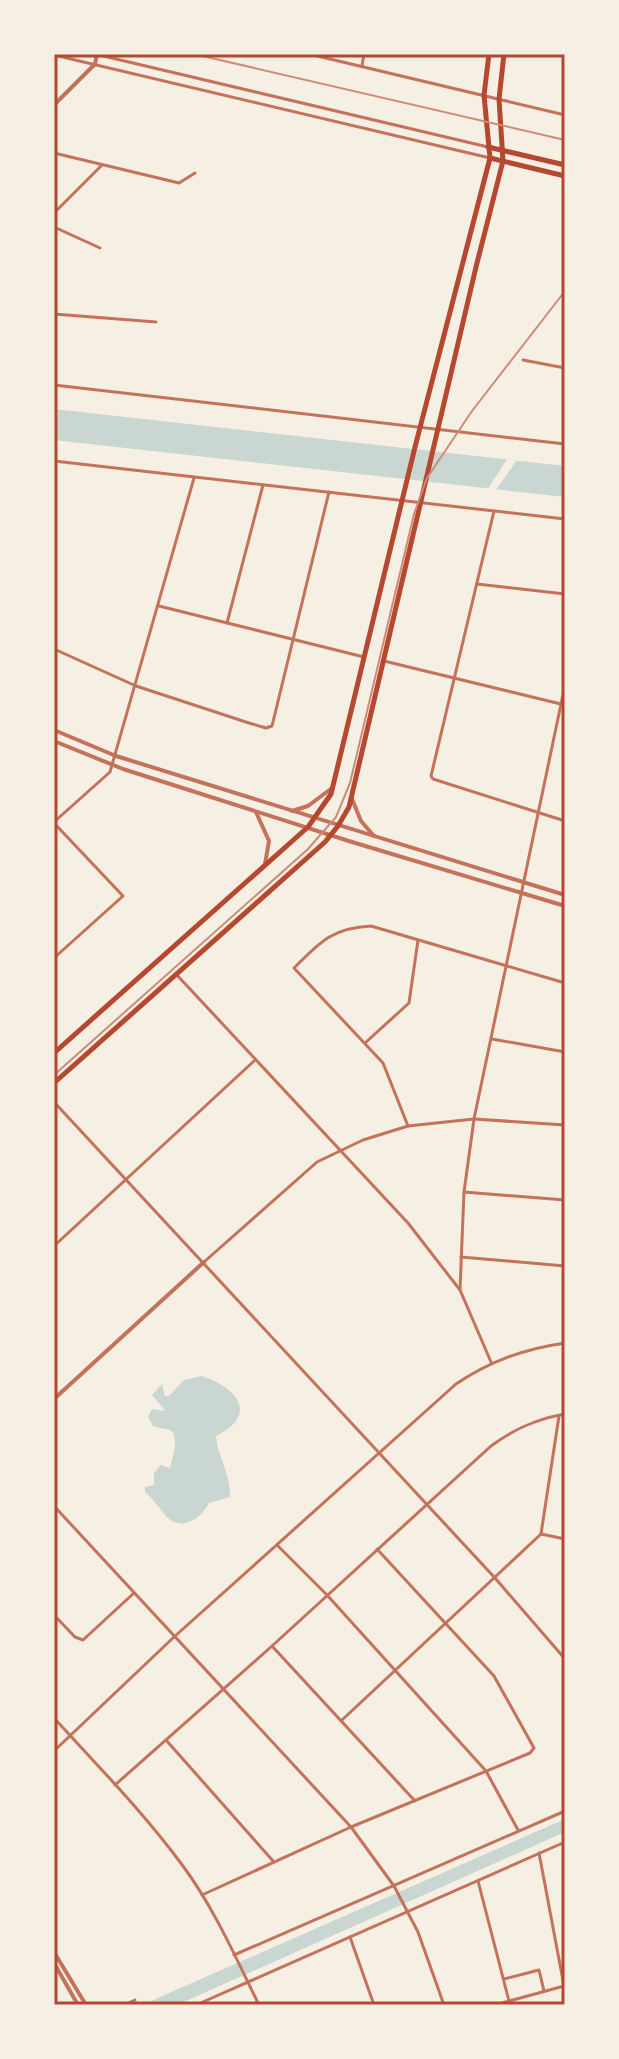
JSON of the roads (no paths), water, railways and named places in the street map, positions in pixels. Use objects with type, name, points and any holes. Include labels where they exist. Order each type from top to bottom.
[{"type":"main road","points":[[54,1053],[308,827],[316,819],[334,786],[419,429],[490,158],[484,95],[489,54]]},
{"type":"main road","points":[[54,1083],[338,826],[351,796],[503,161],[499,99],[504,54]]},
{"type":"main road","points":[[488,147],[565,165]]},
{"type":"main road","points":[[490,158],[565,176]]},
{"type":"street","points":[[54,105],[95,64],[96,54],[488,147]]},
{"type":"street","points":[[309,54],[565,115]]},
{"type":"street","points":[[362,66],[364,54]]},
{"type":"street","points":[[54,55],[490,158]]},
{"type":"street","points":[[54,153],[179,183],[195,173]]},
{"type":"street","points":[[54,213],[102,165]]},
{"type":"street","points":[[54,227],[100,248]]},
{"type":"street","points":[[54,314],[156,322]]},
{"type":"street","points":[[523,360],[565,368]]},
{"type":"street","points":[[54,385],[565,444]]},
{"type":"street","points":[[54,461],[565,519]]},
{"type":"street","points":[[54,958],[123,896],[54,823],[108,775],[112,766],[194,478]]},
{"type":"street","points":[[227,623],[263,485]]},
{"type":"street","points":[[54,649],[136,686],[266,728],[272,726],[329,492]]},
{"type":"street","points":[[494,511],[431,776],[565,821]]},
{"type":"street","points":[[477,584],[565,594]]},
{"type":"street","points":[[159,606],[364,657]]},
{"type":"street","points":[[384,661],[563,705]]},
{"type":"street","points":[[460,1290],[464,1192],[474,1119],[565,685]]},
{"type":"street","points":[[54,730],[116,756],[565,895]]},
{"type":"street","points":[[54,741],[112,766],[565,906]]},
{"type":"street","points":[[291,811],[308,806],[334,786]]},
{"type":"street","points":[[351,796],[361,821],[376,837]]},
{"type":"street","points":[[255,810],[269,841],[262,870]]},
{"type":"street","points":[[408,1126],[383,1063],[294,968],[326,938],[342,930],[371,926],[565,983]]},
{"type":"street","points":[[365,1043],[409,1003],[418,940]]},
{"type":"street","points":[[176,974],[408,1223],[460,1290],[491,1362]]},
{"type":"street","points":[[492,1039],[565,1052]]},
{"type":"street","points":[[54,1246],[255,1061]]},
{"type":"street","points":[[54,1102],[495,1578],[565,1659]]},
{"type":"street","points":[[54,1399],[317,1162],[363,1140],[408,1126],[474,1119],[565,1125]]},
{"type":"street","points":[[464,1192],[565,1200]]},
{"type":"street","points":[[461,1257],[565,1266]]},
{"type":"street","points":[[54,1751],[174,1637],[456,1384],[491,1362],[520,1352],[565,1343]]},
{"type":"street","points":[[115,1785],[491,1446],[513,1430],[562,1415],[541,1534],[342,1720]]},
{"type":"street","points":[[54,1506],[351,1827],[405,1909],[431,1963],[444,2005]]},
{"type":"street","points":[[541,1534],[565,1539]]},
{"type":"street","points":[[277,1545],[327,1595],[486,1771],[518,1830]]},
{"type":"street","points":[[202,1895],[351,1827],[530,1753],[534,1748],[494,1676],[377,1549]]},
{"type":"street","points":[[54,1615],[75,1637],[83,1640],[134,1593]]},
{"type":"street","points":[[272,1646],[415,1801]]},
{"type":"street","points":[[54,1718],[163,1840],[202,1895],[259,2005]]},
{"type":"street","points":[[166,1740],[274,1862]]},
{"type":"street","points":[[234,1955],[565,1811]]},
{"type":"street","points":[[196,2005],[405,1909],[565,1842]]},
{"type":"street","points":[[495,2005],[564,1986],[539,1853]]},
{"type":"street","points":[[478,1880],[510,2003]]},
{"type":"street","points":[[350,1936],[374,2005]]},
{"type":"street","points":[[54,1952],[86,2005]]},
{"type":"street","points":[[54,1963],[78,2005]]},
{"type":"street","points":[[504,1979],[539,1970],[544,1991]]},
{"type":"street","points":[[212,1998],[214,2004]]},
{"type":"street","points":[[124,2005],[135,2000]]},
{"type":"railway","points":[[194,54],[565,140]]},
{"type":"railway","points":[[54,1075],[308,849],[336,817],[350,783],[414,514],[427,478],[472,411],[565,291]]}]
